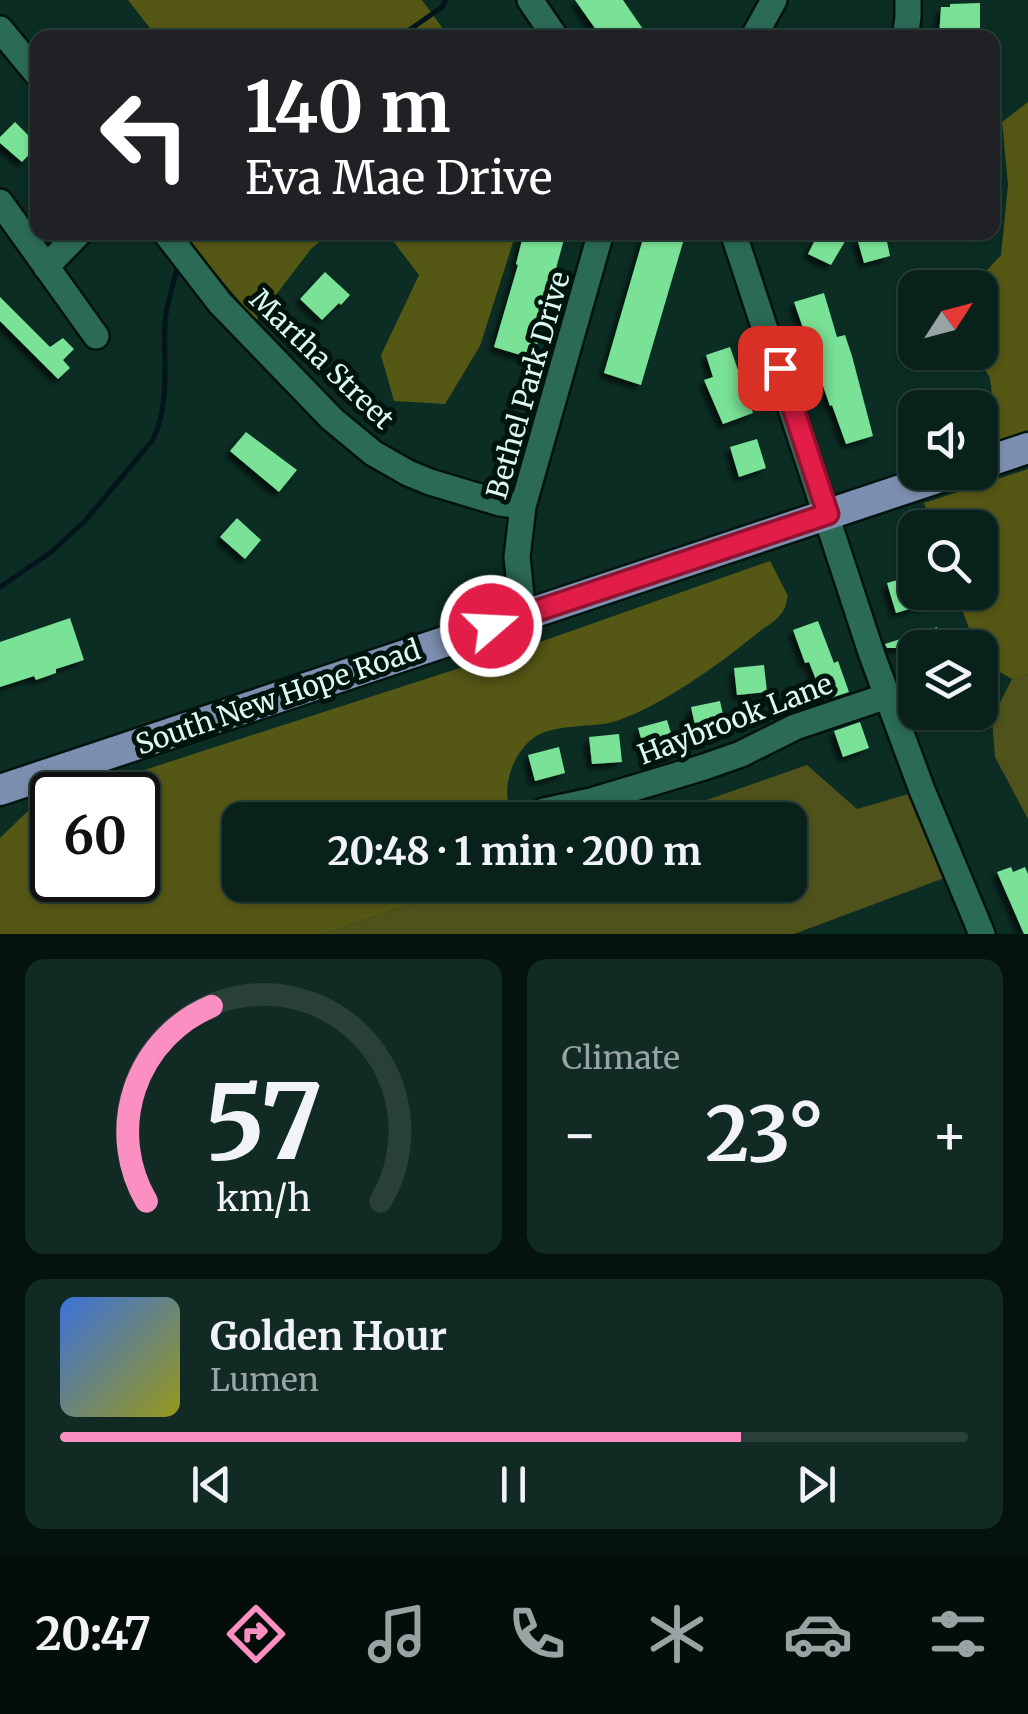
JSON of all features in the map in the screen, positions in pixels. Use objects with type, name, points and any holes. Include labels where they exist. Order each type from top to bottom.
[{"type":"main road","points":[[998,458],[1028,448]]},
{"type":"main road","name":"South New Hope Road","points":[[0,790],[901,490]]},
{"type":"street","points":[[530,0],[551,30]]},
{"type":"street","points":[[757,30],[774,0]]},
{"type":"street","points":[[906,30],[908,0]]},
{"type":"street","points":[[0,29],[30,65]]},
{"type":"street","points":[[0,202],[96,336]]},
{"type":"street","points":[[46,267],[72,240]]},
{"type":"street","name":"Martha Street","points":[[170,240],[220,303],[332,419],[374,453],[430,482],[523,506]]},
{"type":"street","name":"Bethel Park Drive","points":[[522,616],[517,557],[523,506],[600,240]]},
{"type":"street","points":[[736,240],[887,696],[982,934]]},
{"type":"street","name":"Haybrook Lane","points":[[586,802],[741,754],[795,727],[887,696]]},
{"type":"shaded area","points":[[128,0],[422,0],[444,30],[151,30]]},
{"type":"shaded area","points":[[1028,102],[1028,432],[998,442],[998,390],[992,390],[985,370],[998,370],[998,270],[987,270],[1001,255],[1008,185],[1002,122]]},
{"type":"shaded area","points":[[188,240],[322,240],[256,321]]},
{"type":"shaded area","points":[[392,240],[514,240],[480,346],[445,404],[394,401],[381,355],[419,275]]},
{"type":"shaded area","points":[[1028,469],[1028,674],[1012,679],[998,671],[998,630],[970,630],[962,610],[998,610],[998,510],[927,510],[924,503],[964,490],[998,490],[998,479]]},
{"type":"shaded area","points":[[770,561],[788,596],[776,620],[667,697],[609,723],[556,729],[530,740],[510,773],[509,802],[222,802],[222,902],[415,902],[324,934],[0,934],[0,838],[30,809],[30,902],[160,902],[160,772],[138,772],[540,642]]},
{"type":"shaded area","points":[[1028,674],[1028,819],[995,757],[993,730],[998,730],[998,706],[1012,679]]},
{"type":"shaded area","points":[[807,765],[857,809],[912,793],[947,877],[794,934],[324,934],[415,902],[807,902],[807,802],[701,802]]},
{"type":"building","points":[[575,0],[623,0],[644,30],[596,30]]},
{"type":"building","points":[[980,3],[980,30],[940,30],[941,7]]},
{"type":"building","points":[[15,122],[30,137],[30,154],[22,162],[0,143],[0,137]]},
{"type":"building","points":[[522,240],[564,240],[533,359],[494,347]]},
{"type":"building","points":[[643,240],[684,240],[641,385],[604,373]]},
{"type":"building","points":[[815,240],[846,240],[831,265],[808,254]]},
{"type":"building","points":[[858,240],[887,240],[890,256],[864,263]]},
{"type":"building","points":[[325,272],[350,295],[322,320],[300,299]]},
{"type":"building","points":[[824,293],[837,337],[845,335],[873,436],[846,444],[794,302]]},
{"type":"building","points":[[0,297],[50,347],[63,338],[74,349],[63,360],[70,368],[58,379],[0,321]]},
{"type":"building","points":[[730,347],[753,413],[723,424],[704,380],[713,377],[706,355]]},
{"type":"building","points":[[246,432],[297,470],[279,492],[230,451]]},
{"type":"building","points":[[757,439],[766,468],[739,477],[730,447]]},
{"type":"building","points":[[237,518],[261,540],[245,559],[220,537]]},
{"type":"building","points":[[898,580],[898,610],[906,610],[896,613],[887,583]]},
{"type":"building","points":[[70,618],[84,660],[36,680],[34,676],[0,687],[0,642]]},
{"type":"building","points":[[818,621],[849,692],[824,700],[793,630]]},
{"type":"building","points":[[898,640],[898,648],[887,648],[885,644]]},
{"type":"building","points":[[764,665],[767,692],[737,695],[734,668]]},
{"type":"building","points":[[720,701],[726,728],[697,734],[691,707]]},
{"type":"building","points":[[667,720],[675,746],[646,755],[638,728]]},
{"type":"building","points":[[860,722],[869,748],[843,757],[834,731]]},
{"type":"building","points":[[619,734],[622,762],[592,764],[589,737]]},
{"type":"building","points":[[559,747],[565,773],[535,781],[528,755]]},
{"type":"building","points":[[1011,867],[1013,872],[1025,867],[1028,874],[1028,934],[1024,934],[997,872]]},
{"type":"waterway","points":[[409,30],[446,0]]},
{"type":"waterway","points":[[0,587],[50,553],[84,522],[152,441],[162,412],[166,316],[177,268]]},
{"type":"route","points":[[491,626],[828,514],[780,368]]}]
